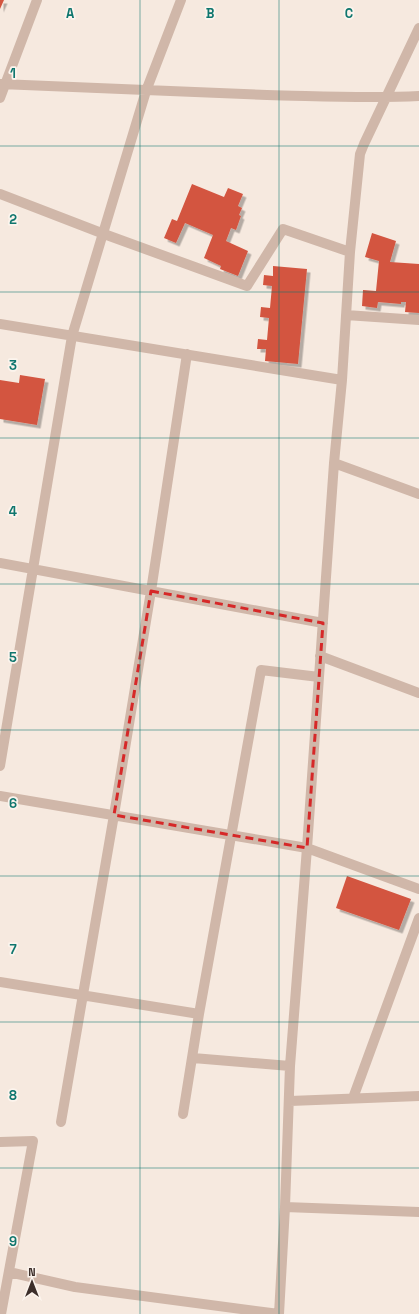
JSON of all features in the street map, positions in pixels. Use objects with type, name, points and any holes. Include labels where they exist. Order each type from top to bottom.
[{"type":"street","points":[[0,98],[2,84],[37,0]]},
{"type":"street","points":[[0,766],[72,336],[146,91],[181,0]]},
{"type":"street","points":[[8,1272],[75,1287],[279,1314],[290,1101],[290,1066],[334,463],[342,380],[350,252],[360,154],[419,28]]},
{"type":"street","points":[[2,84],[146,91],[386,98],[419,96]]},
{"type":"street","points":[[0,194],[247,286],[283,229],[350,252]]},
{"type":"street","points":[[346,315],[419,320]]},
{"type":"street","points":[[0,324],[342,380]]},
{"type":"street","points":[[61,1122],[151,591],[187,354]]},
{"type":"street","points":[[334,463],[419,494]]},
{"type":"street","points":[[0,563],[323,623]]},
{"type":"street","points":[[320,656],[419,693]]},
{"type":"street","points":[[183,1114],[199,1014],[261,670],[319,676]]},
{"type":"street","points":[[0,796],[307,848],[419,889]]},
{"type":"street","points":[[353,1098],[419,918]]},
{"type":"street","points":[[0,982],[199,1014]]},
{"type":"street","points":[[193,1058],[290,1066]]},
{"type":"street","points":[[290,1101],[419,1096]]},
{"type":"street","points":[[0,1142],[32,1141],[1,1314]]},
{"type":"street","points":[[285,1207],[419,1212]]},
{"type":"highlighted area","points":[[151,591],[323,623],[307,848],[114,815]]},
{"type":"building","points":[[0,0],[4,0],[0,9]]},
{"type":"building","points":[[192,184],[224,197],[228,188],[243,194],[238,206],[242,208],[236,230],[231,228],[226,241],[248,251],[238,276],[220,269],[221,266],[204,258],[213,235],[185,223],[176,243],[164,238],[172,219],[177,221]]},
{"type":"building","points":[[372,233],[396,241],[390,262],[419,264],[419,313],[405,312],[406,302],[401,302],[401,304],[378,302],[377,308],[362,306],[363,290],[376,291],[379,261],[365,257]]},
{"type":"building","points":[[273,266],[307,269],[298,364],[265,361],[266,349],[257,349],[258,339],[267,340],[269,318],[260,317],[261,307],[270,308],[272,286],[263,285],[264,275],[273,276]]},
{"type":"building","points":[[20,375],[45,379],[37,425],[0,419],[0,380],[19,383]]},
{"type":"building","points":[[347,876],[411,899],[399,930],[336,908]]}]
